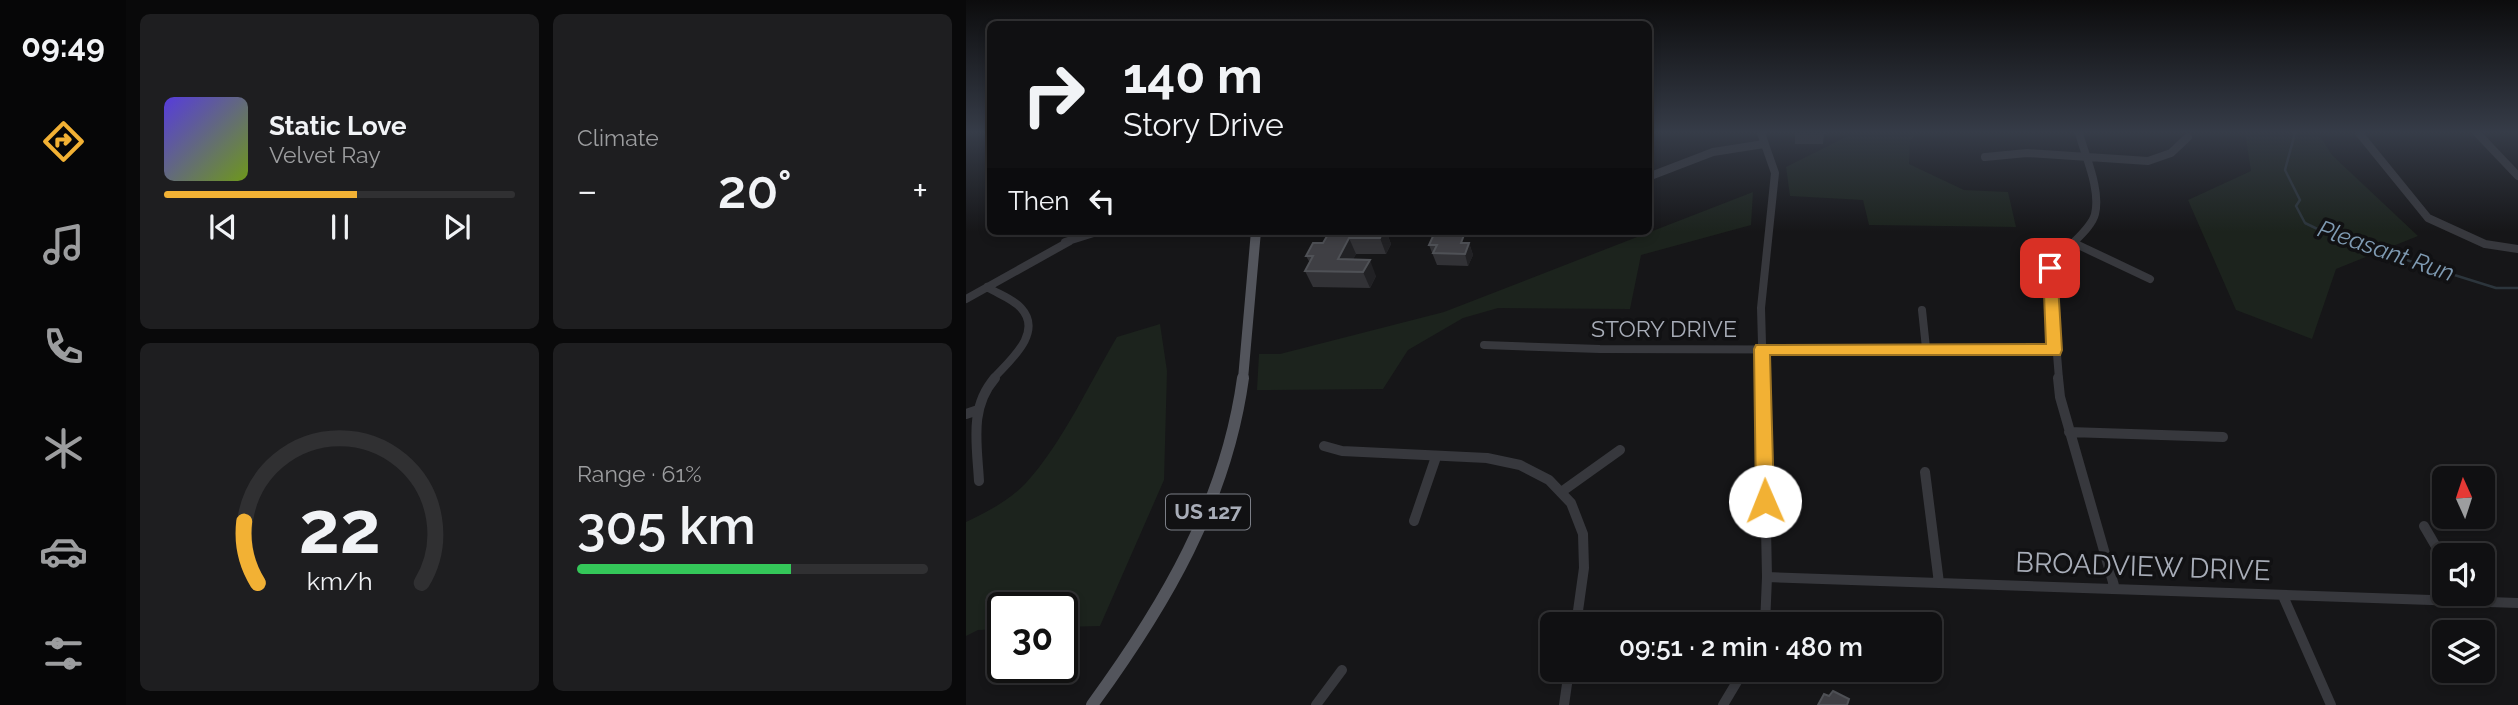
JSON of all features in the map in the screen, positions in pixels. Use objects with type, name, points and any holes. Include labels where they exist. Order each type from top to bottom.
[{"type":"main road","name":"US 127","points":[[1092,705],[1165,598],[1191,552],[1217,486],[1231,439],[1241,389],[1256,235]]},
{"type":"street","points":[[1652,175],[1677,166]]},
{"type":"street","points":[[1766,612],[1761,308],[1775,173],[1772,166]]},
{"type":"street","points":[[2086,166],[2098,203],[2093,220],[2074,243],[2055,259],[2050,268],[2054,350],[2060,397],[2115,589]]},
{"type":"street","points":[[2384,166],[2428,218],[2485,244],[2518,249]]},
{"type":"street","points":[[966,296],[1070,241],[1088,235]]},
{"type":"street","points":[[2074,243],[2150,279]]},
{"type":"street","points":[[979,481],[978,410],[989,384],[1020,348],[1029,331],[1028,318],[1022,308],[987,287]]},
{"type":"street","points":[[1922,310],[1926,348]]},
{"type":"street","name":"STORY DRIVE","points":[[1484,345],[2054,350]]},
{"type":"street","points":[[966,414],[978,410]]},
{"type":"street","points":[[2069,432],[2223,437]]},
{"type":"street","points":[[1324,446],[1342,451],[1486,457],[1538,472],[1564,490],[1577,511],[1584,534],[1584,566],[1578,612]]},
{"type":"street","points":[[1564,490],[1620,450]]},
{"type":"street","points":[[1414,521],[1436,457]]},
{"type":"street","points":[[1925,472],[1939,583]]},
{"type":"street","points":[[2424,526],[2434,543]]},
{"type":"street","name":"BROADVIEW DRIVE","points":[[1767,577],[2283,596],[2432,597]]},
{"type":"street","points":[[2283,596],[2331,705]]},
{"type":"street","name":"BROADVIEW DRIVE","points":[[2495,600],[2518,603]]},
{"type":"street","points":[[1316,705],[1342,670]]},
{"type":"street","points":[[1564,705],[1567,682]]},
{"type":"street","points":[[1723,705],[1737,682]]},
{"type":"shaded area","points":[[1913,166],[1964,190],[2008,192],[2016,227],[1869,225],[1863,200],[1790,196],[1786,167]]},
{"type":"shaded area","points":[[2250,166],[2344,166],[2418,236],[2336,269],[2312,339],[2236,310],[2188,200],[2251,171]]},
{"type":"shaded area","points":[[1753,192],[1751,225],[1641,255],[1630,309],[1498,308],[1463,318],[1408,350],[1383,389],[1257,390],[1259,354],[1280,354],[1444,312],[1642,235],[1652,235],[1652,231]]},
{"type":"shaded area","points":[[1160,324],[1167,371],[1164,480],[1100,626],[1078,627],[1078,592],[987,592],[987,630],[978,630],[966,636],[966,522],[1012,496],[1025,484],[1063,432],[1117,337]]},
{"type":"building","points":[[1328,235],[1381,235],[1380,238],[1349,238],[1338,259],[1370,260],[1363,272],[1305,271],[1313,256],[1306,256],[1313,243],[1323,243]]},
{"type":"building","points":[[1434,235],[1464,235],[1461,243],[1469,243],[1465,254],[1433,253],[1437,245],[1429,245]]},
{"type":"building","points":[[1833,691],[1849,699],[1847,705],[1818,705],[1824,694],[1829,696]]},
{"type":"waterway","name":"Pleasant Run","points":[[2286,166],[2285,170],[2300,200],[2296,206],[2305,223],[2336,238],[2496,288],[2518,288]]},
{"type":"route","points":[[1765,501],[1762,349],[2054,350],[2050,268]]}]
